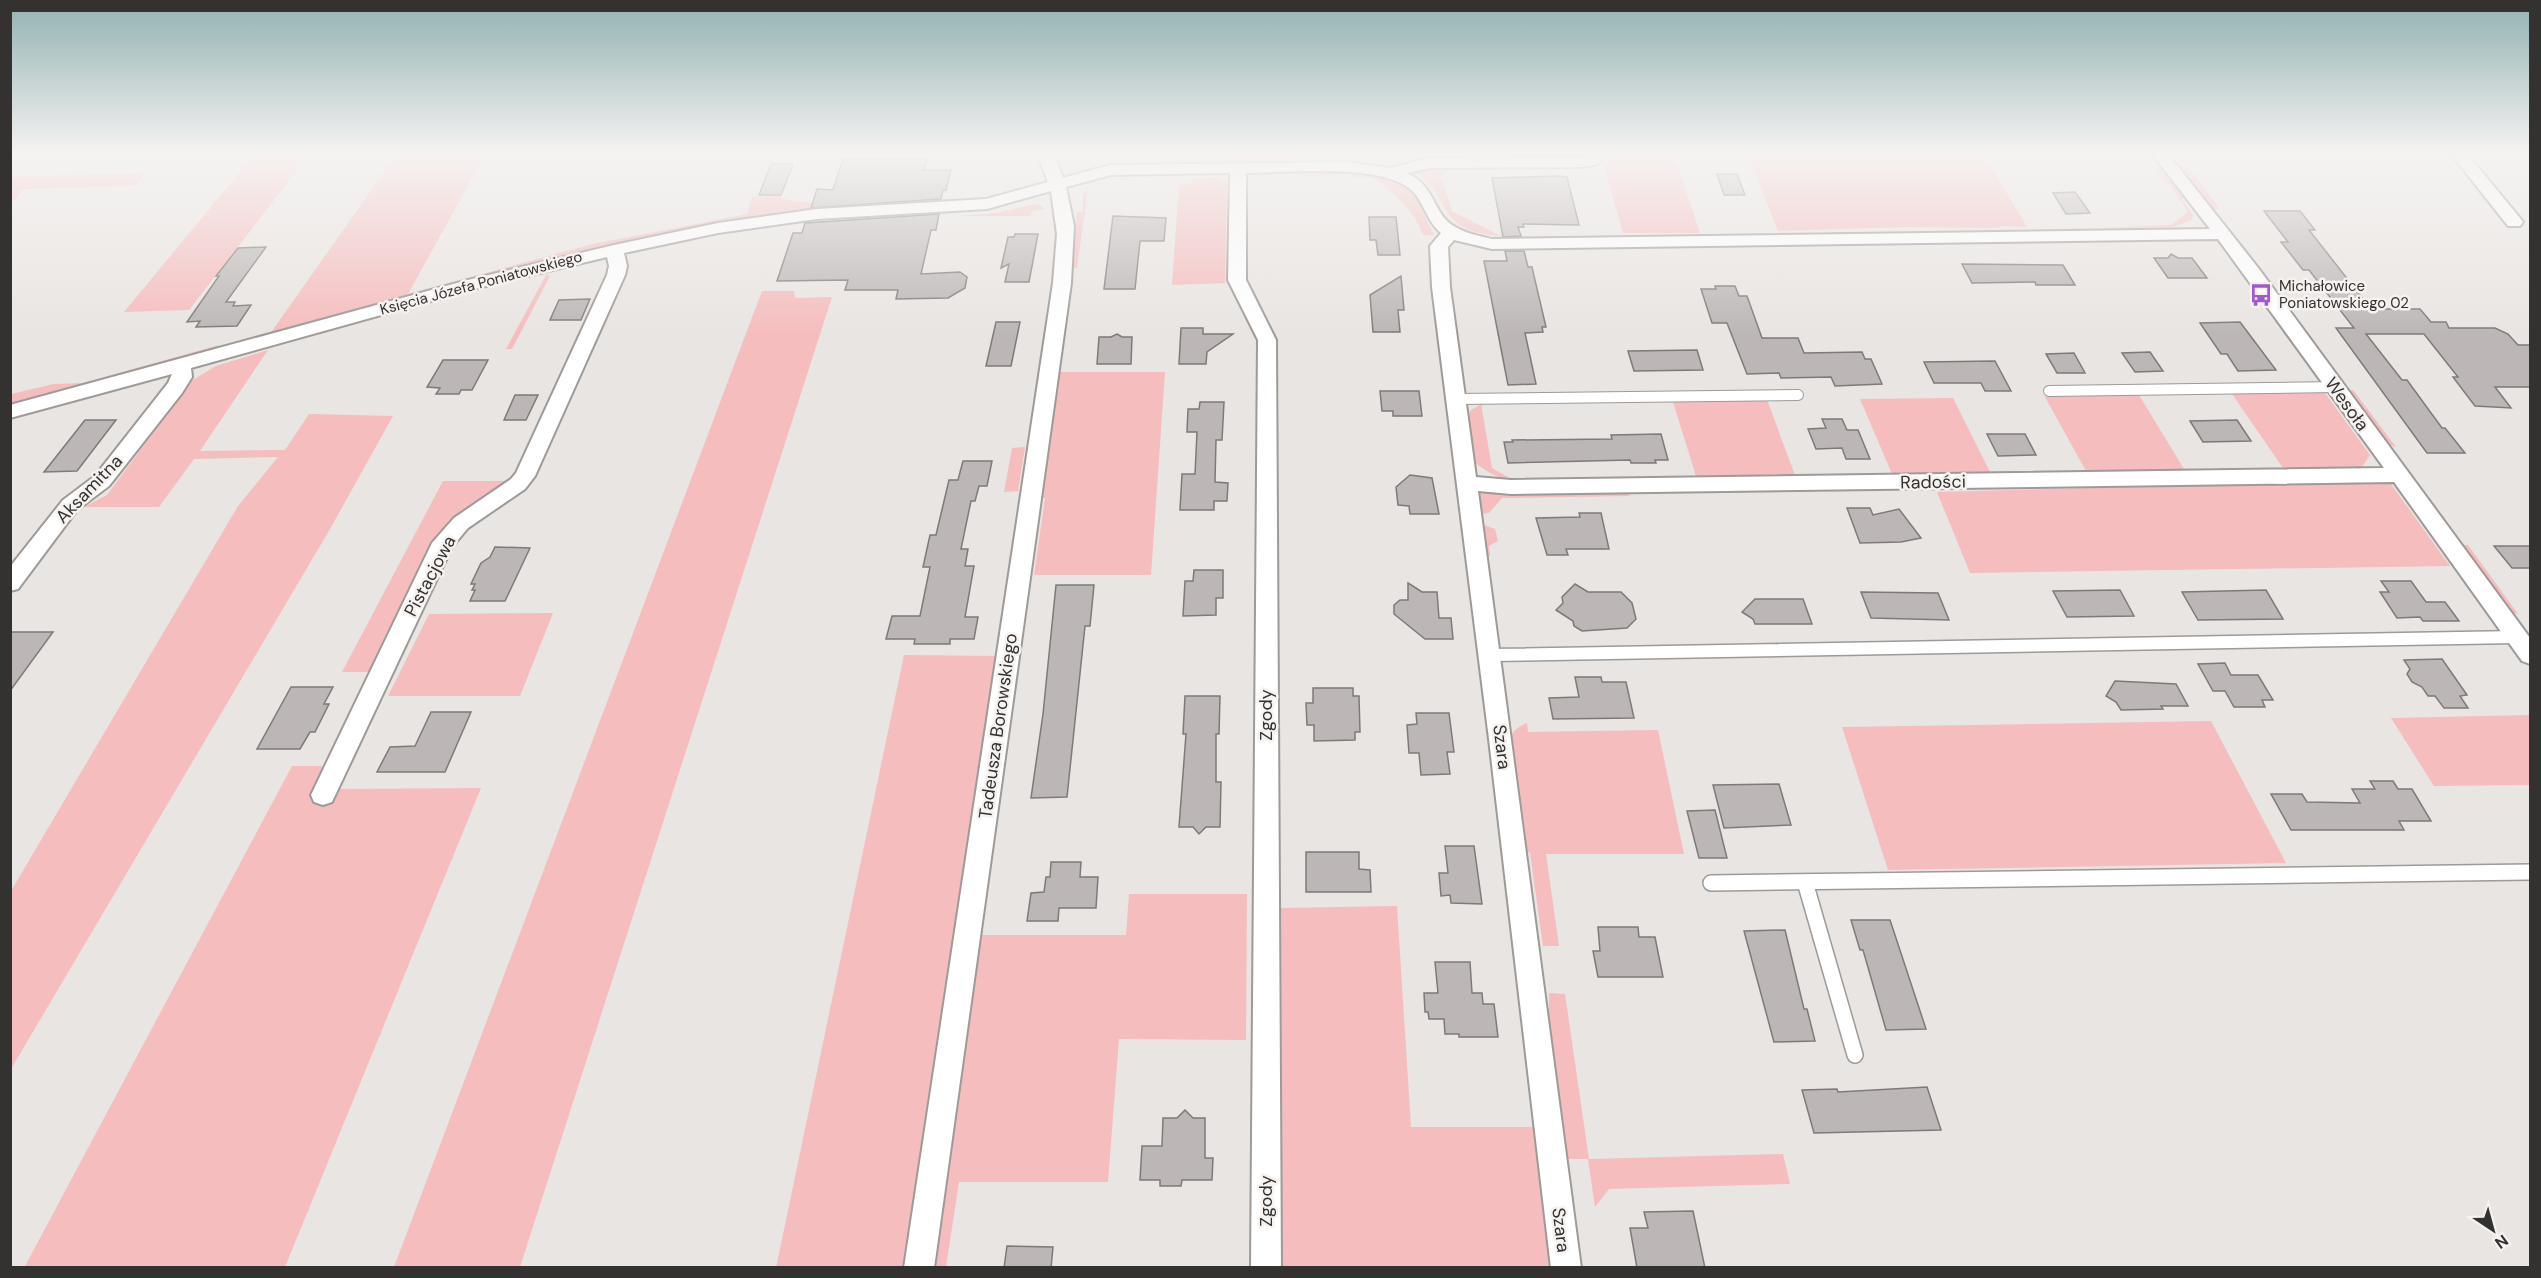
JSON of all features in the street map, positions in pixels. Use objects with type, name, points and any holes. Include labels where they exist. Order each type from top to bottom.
[{"type":"street","name":"Księcia Józefa Poniatowskiego","points":[[10,412],[474,284],[726,226],[812,215]]},
{"type":"street","name":"Tadeusza Borowskiego","points":[[919,1268],[1062,283],[1066,240],[1064,215]]},
{"type":"street","name":"Zgody","points":[[1238,215],[1237,280],[1267,340],[1266,1268]]},
{"type":"street","name":"Księcia Józefa Poniatowskiego","points":[[1434,215],[1451,233],[1480,243],[1503,245],[2223,234]]},
{"type":"street","name":"Wesoła","points":[[2208,215],[2530,655]]},
{"type":"street","points":[[2508,215],[2514,222]]},
{"type":"street","name":"Szara","points":[[1451,233],[1441,243],[1438,260],[1491,655],[1566,1268]]},
{"type":"street","name":"Pistacjowa","points":[[323,795],[443,543],[461,523],[518,484],[525,476],[573,366],[615,278],[618,266],[614,250]]},
{"type":"street","name":"Aksamitna","points":[[10,583],[70,505],[102,481],[168,397],[182,377],[181,365]]},
{"type":"street","name":"Radości","points":[[1467,483],[1511,487],[2400,475]]},
{"type":"lane","points":[[2049,391],[2335,387]]},
{"type":"lane","points":[[1457,399],[1798,395]]},
{"type":"lane","points":[[1491,655],[2517,637]]},
{"type":"lane","points":[[1711,883],[2530,872]]},
{"type":"lane","points":[[1805,882],[1855,1055]]},
{"type":"shaded area","points":[[205,215],[263,215],[189,310],[124,312]]},
{"type":"shaded area","points":[[354,215],[452,215],[408,294],[593,244],[744,215],[783,215],[643,238],[568,255],[272,334]]},
{"type":"shaded area","points":[[974,215],[1031,215],[1031,216],[956,216]]},
{"type":"shaded area","points":[[1077,215],[1084,215],[1077,268],[1072,268]]},
{"type":"shaded area","points":[[1177,215],[1226,215],[1225,283],[1172,285]]},
{"type":"shaded area","points":[[1412,215],[1424,215],[1434,235],[1423,235]]},
{"type":"shaded area","points":[[1450,215],[1459,215],[1499,235],[1527,236],[1505,236],[1482,234],[1461,226]]},
{"type":"shaded area","points":[[1618,215],[1694,215],[1700,233],[1623,233]]},
{"type":"shaded area","points":[[1772,215],[2020,215],[2027,227],[1909,227],[1778,231]]},
{"type":"shaded area","points":[[2185,215],[2193,215],[2192,220],[2173,227],[2100,228],[2171,225]]},
{"type":"shaded area","points":[[546,275],[550,276],[512,349],[506,349]]},
{"type":"shaded area","points":[[762,291],[794,291],[795,298],[832,297],[520,1267],[394,1267]]},
{"type":"shaded area","points":[[219,345],[216,350],[51,396],[50,393],[11,404],[11,394],[54,384],[83,383]]},
{"type":"shaded area","points":[[268,350],[200,451],[285,450],[309,414],[393,416],[330,529],[11,1069],[11,891],[238,506],[278,457],[194,459],[159,507],[84,507],[107,495],[191,381],[216,366]]},
{"type":"shaded area","points":[[1057,372],[1165,372],[1151,575],[1034,575],[1045,498],[1039,498]]},
{"type":"shaded area","points":[[2353,390],[2396,447],[2387,444],[2349,392]]},
{"type":"shaded area","points":[[2325,393],[2370,455],[2362,467],[2283,468],[2232,394]]},
{"type":"shaded area","points":[[2139,395],[2184,469],[2086,471],[2045,397]]},
{"type":"shaded area","points":[[1953,398],[1990,472],[1892,474],[1860,399]]},
{"type":"shaded area","points":[[1767,400],[1795,475],[1696,476],[1673,402]]},
{"type":"shaded area","points":[[1481,404],[1492,468],[1511,479],[1510,482],[1490,473],[1471,460],[1468,423],[1470,411]]},
{"type":"shaded area","points":[[1025,447],[1018,491],[1004,492],[1012,448]]},
{"type":"shaded area","points":[[2388,480],[2450,566],[1970,573],[1937,492]]},
{"type":"shaded area","points":[[443,481],[510,481],[448,526],[370,672],[342,672]]},
{"type":"shaded area","points":[[1624,489],[1630,496],[1502,498],[1489,513],[1483,514],[1484,525],[1495,529],[1498,541],[1489,546],[1490,556],[1487,558],[1498,637],[1495,637],[1476,493]]},
{"type":"shaded area","points":[[2468,545],[2518,614],[2509,612],[2462,547]]},
{"type":"shaded area","points":[[553,613],[520,696],[388,696],[429,614]]},
{"type":"shaded area","points":[[904,655],[998,656],[905,1267],[776,1268]]},
{"type":"shaded area","points":[[2530,715],[2530,785],[2434,786],[2391,718]]},
{"type":"shaded area","points":[[2211,721],[2286,863],[1888,870],[1842,727]]},
{"type":"shaded area","points":[[1527,723],[1528,732],[1658,730],[1684,854],[1546,854],[1559,946],[1543,946],[1530,853],[1525,851],[1509,741],[1515,730]]},
{"type":"shaded area","points":[[292,766],[321,766],[324,769],[311,799],[335,800],[340,789],[481,788],[285,1267],[24,1268]]},
{"type":"shaded area","points":[[1129,894],[1247,894],[1246,1040],[1119,1039],[1108,1182],[959,1182],[946,1267],[933,1268],[979,935],[1126,935]]},
{"type":"shaded area","points":[[1397,906],[1411,1127],[1536,1127],[1556,1267],[1282,1267],[1281,908]]},
{"type":"shaded area","points":[[1549,993],[1565,994],[1589,1159],[1783,1154],[1790,1184],[1609,1189],[1595,1207],[1588,1159],[1562,1159],[1545,1013],[1549,1009]]},
{"type":"building","points":[[939,215],[936,230],[931,230],[921,274],[960,272],[967,277],[965,288],[948,298],[896,299],[898,290],[845,290],[848,280],[777,281],[793,233],[802,233],[805,223]]},
{"type":"building","points":[[1499,215],[1576,215],[1579,225],[1523,224],[1524,227],[1518,227],[1521,236],[1503,237]]},
{"type":"building","points":[[2267,215],[2303,215],[2315,230],[2309,230],[2371,309],[2420,309],[2431,322],[2446,322],[2449,328],[2495,328],[2508,334],[2518,345],[2530,345],[2530,387],[2495,387],[2511,408],[2475,406],[2453,377],[2458,377],[2424,334],[2366,334],[2402,380],[2407,380],[2442,428],[2445,428],[2465,453],[2427,453],[2336,328],[2354,328],[2309,270],[2303,270],[2281,242],[2288,242]]},
{"type":"building","points":[[1113,216],[1166,218],[1164,241],[1140,241],[1135,289],[1104,289]]},
{"type":"building","points":[[1369,217],[1396,217],[1400,255],[1378,255],[1376,240],[1370,240]]},
{"type":"building","points":[[1015,234],[1038,234],[1029,282],[1005,282],[1009,264],[1001,268],[1008,237],[1014,237]]},
{"type":"building","points":[[266,247],[226,302],[235,302],[233,306],[251,305],[237,326],[196,327],[200,321],[187,322],[219,276],[216,276],[238,248]]},
{"type":"building","points":[[1505,251],[1524,251],[1528,267],[1532,267],[1546,327],[1542,327],[1543,332],[1525,333],[1536,384],[1508,385],[1484,261],[1507,261]]},
{"type":"building","points":[[2171,254],[2178,258],[2192,258],[2207,278],[2168,278],[2154,258],[2168,258]]},
{"type":"building","points":[[1962,264],[2063,265],[2075,285],[2036,285],[2035,282],[1972,283]]},
{"type":"building","points":[[1401,276],[1404,310],[1398,310],[1400,332],[1373,332],[1370,295]]},
{"type":"building","points":[[1715,286],[1735,286],[1739,296],[1747,296],[1762,338],[1798,338],[1804,353],[1862,352],[1865,359],[1871,359],[1882,384],[1835,386],[1831,377],[1781,378],[1779,373],[1747,374],[1727,323],[1712,323],[1701,289],[1716,289]]},
{"type":"building","points":[[590,299],[581,320],[550,320],[559,300]]},
{"type":"building","points":[[996,322],[1020,322],[1011,366],[986,366]]},
{"type":"building","points":[[2240,322],[2276,370],[2238,371],[2227,354],[2221,354],[2200,323]]},
{"type":"building","points":[[1181,328],[1203,328],[1203,334],[1233,334],[1207,352],[1206,364],[1179,364]]},
{"type":"building","points":[[1117,334],[1122,337],[1132,337],[1131,364],[1097,364],[1099,337],[1111,337]]},
{"type":"building","points":[[1697,350],[1703,370],[1634,371],[1628,351]]},
{"type":"building","points":[[2150,352],[2163,371],[2135,372],[2122,353]]},
{"type":"building","points":[[2074,353],[2085,373],[2057,373],[2046,354]]},
{"type":"building","points":[[443,360],[488,360],[472,390],[461,390],[459,394],[436,394],[440,388],[427,387]]},
{"type":"building","points":[[1995,361],[2011,391],[1985,391],[1981,383],[1934,383],[1924,362]]},
{"type":"building","points":[[1380,391],[1419,391],[1422,416],[1393,416],[1393,411],[1382,411]]},
{"type":"building","points":[[515,395],[538,395],[526,420],[504,420]]},
{"type":"building","points":[[1200,402],[1224,402],[1222,440],[1216,440],[1215,482],[1228,483],[1227,501],[1214,501],[1214,510],[1180,510],[1182,474],[1195,474],[1197,432],[1187,432],[1188,409],[1199,409]]},
{"type":"building","points":[[1822,419],[1842,419],[1847,430],[1858,430],[1870,459],[1846,459],[1842,448],[1816,449],[1808,429],[1826,428]]},
{"type":"building","points":[[85,420],[116,420],[77,471],[44,472]]},
{"type":"building","points":[[2237,420],[2251,441],[2203,442],[2190,421]]},
{"type":"building","points":[[1661,434],[1668,460],[1655,460],[1656,463],[1631,463],[1630,460],[1508,463],[1504,442],[1612,439],[1611,435]]},
{"type":"building","points":[[1987,434],[2025,434],[2036,455],[1998,456]]},
{"type":"building","points":[[963,461],[992,461],[987,486],[979,486],[975,501],[971,501],[961,549],[968,549],[965,566],[974,566],[965,617],[978,617],[974,639],[950,639],[950,644],[914,644],[915,639],[886,639],[892,616],[920,616],[930,567],[923,567],[930,535],[936,535],[949,480],[958,480]]},
{"type":"building","points":[[1410,475],[1432,478],[1439,514],[1410,514],[1409,506],[1398,505],[1396,487]]},
{"type":"building","points":[[1847,508],[1870,508],[1873,515],[1899,509],[1921,538],[1901,542],[1860,543]]},
{"type":"building","points":[[1579,513],[1601,513],[1609,549],[1566,549],[1568,555],[1547,555],[1536,518],[1580,517]]},
{"type":"building","points":[[2494,546],[2530,546],[2530,568],[2512,568]]},
{"type":"building","points":[[495,547],[530,548],[505,601],[470,601],[475,590],[472,590],[475,584],[471,584],[481,563],[490,557]]},
{"type":"building","points":[[1194,570],[1223,570],[1223,598],[1216,598],[1216,615],[1183,616],[1185,581],[1193,581]]},
{"type":"building","points":[[2381,581],[2411,581],[2426,602],[2445,602],[2459,621],[2423,621],[2420,617],[2397,618],[2380,592],[2389,592]]},
{"type":"building","points":[[1408,583],[1422,592],[1437,592],[1439,618],[1451,618],[1453,639],[1425,639],[1394,614],[1394,605],[1400,600],[1408,600]]},
{"type":"building","points":[[1575,584],[1588,592],[1621,592],[1632,603],[1636,619],[1627,628],[1582,631],[1574,626],[1573,621],[1556,610],[1563,603],[1562,597]]},
{"type":"building","points":[[1056,585],[1094,585],[1090,626],[1085,626],[1067,797],[1031,798],[1043,714]]},
{"type":"building","points":[[2120,590],[2134,616],[2067,617],[2053,591]]},
{"type":"building","points":[[2266,590],[2283,619],[2198,620],[2182,592]]},
{"type":"building","points":[[1861,592],[1938,593],[1949,620],[1871,618]]},
{"type":"building","points":[[1755,599],[1803,599],[1812,624],[1755,624],[1753,619],[1742,612]]},
{"type":"building","points":[[10,632],[53,632],[10,691]]},
{"type":"building","points":[[2442,659],[2467,695],[2460,696],[2468,708],[2444,708],[2435,696],[2428,696],[2422,687],[2412,682],[2407,674],[2410,669],[2404,660]]},
{"type":"building","points":[[2225,663],[2231,675],[2258,675],[2273,700],[2262,700],[2265,707],[2234,707],[2225,691],[2213,691],[2198,664]]},
{"type":"building","points":[[1575,677],[1601,677],[1602,682],[1626,682],[1634,718],[1553,719],[1549,698],[1579,697]]},
{"type":"building","points":[[2115,681],[2176,684],[2188,706],[2121,710],[2116,702],[2106,696]]},
{"type":"building","points":[[291,687],[333,687],[324,704],[329,704],[315,732],[310,732],[300,749],[257,749]]},
{"type":"building","points":[[1313,688],[1353,688],[1353,696],[1359,696],[1360,732],[1355,732],[1355,740],[1314,741],[1314,725],[1307,725],[1306,703],[1313,703]]},
{"type":"building","points":[[1185,696],[1220,696],[1219,734],[1216,734],[1216,782],[1221,782],[1220,827],[1206,827],[1199,834],[1193,827],[1179,827],[1186,734],[1183,734]]},
{"type":"building","points":[[431,712],[471,712],[445,772],[377,772],[390,747],[415,746]]},
{"type":"building","points":[[1416,713],[1449,713],[1454,752],[1447,752],[1450,774],[1421,775],[1419,753],[1409,753],[1407,725],[1417,724]]},
{"type":"building","points":[[2370,781],[2393,781],[2398,789],[2412,789],[2431,821],[2399,821],[2404,830],[2291,830],[2271,794],[2302,794],[2307,802],[2360,803],[2352,789],[2375,789]]},
{"type":"building","points":[[1779,784],[1791,825],[1724,828],[1713,785]]},
{"type":"building","points":[[1715,810],[1727,858],[1699,858],[1687,811]]},
{"type":"building","points":[[1445,846],[1474,846],[1482,904],[1451,903],[1450,895],[1441,896],[1439,873],[1448,873]]},
{"type":"building","points":[[1306,852],[1359,852],[1359,869],[1370,870],[1371,892],[1306,892]]},
{"type":"building","points":[[1051,862],[1081,862],[1080,877],[1098,877],[1096,908],[1059,908],[1058,921],[1027,921],[1031,893],[1044,892],[1046,877],[1050,877]]},
{"type":"building","points":[[1851,920],[1890,920],[1926,1029],[1886,1030],[1863,950],[1860,950]]},
{"type":"building","points":[[1598,927],[1638,927],[1639,937],[1655,937],[1663,977],[1598,977],[1593,951],[1600,951]]},
{"type":"building","points":[[1785,930],[1804,1009],[1807,1009],[1815,1041],[1774,1042],[1744,931]]},
{"type":"building","points":[[1435,962],[1470,962],[1472,993],[1482,993],[1483,1004],[1494,1004],[1498,1037],[1459,1037],[1459,1034],[1445,1034],[1444,1019],[1429,1019],[1428,1012],[1425,1012],[1424,993],[1438,993]]},
{"type":"building","points":[[1927,1087],[1941,1130],[1814,1133],[1802,1090],[1837,1089],[1838,1092]]},
{"type":"building","points":[[1185,1110],[1193,1118],[1205,1118],[1205,1158],[1213,1158],[1212,1180],[1182,1180],[1181,1186],[1160,1186],[1160,1180],[1140,1180],[1142,1146],[1162,1146],[1163,1118],[1177,1118]]},
{"type":"building","points":[[1693,1211],[1705,1268],[1637,1268],[1630,1228],[1648,1228],[1644,1212]]},
{"type":"building","points":[[1007,1246],[1053,1247],[1051,1268],[1004,1268]]},
{"type":"place","name":"Michałowice Poniatowskiego 02","points":[[2261,295]]}]
